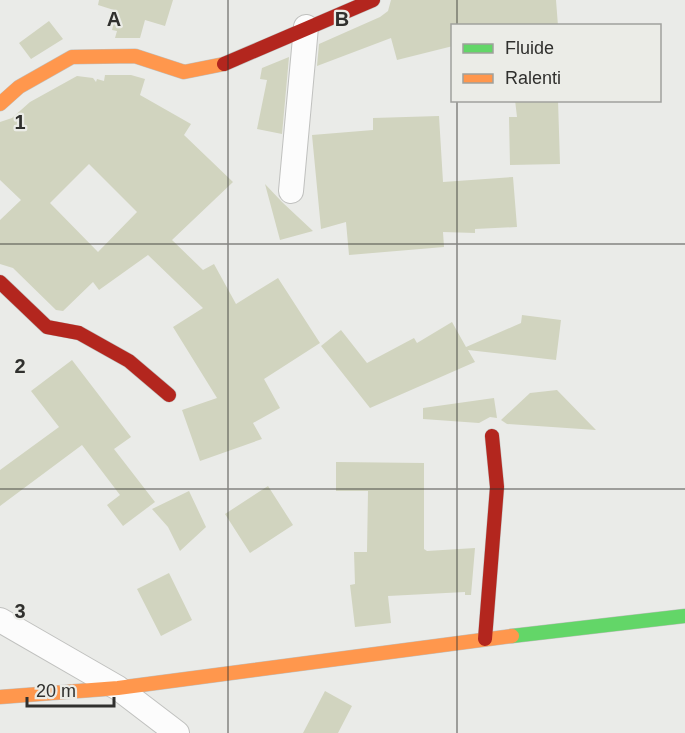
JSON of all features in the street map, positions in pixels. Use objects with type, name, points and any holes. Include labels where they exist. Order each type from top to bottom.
[{"type":"street","points":[[0,104],[19,87],[72,57],[135,56],[184,72],[225,64],[306,27],[373,0]]},
{"type":"street","points":[[291,191],[306,27]]},
{"type":"street","points":[[0,282],[47,327],[79,333],[129,361],[169,395]]},
{"type":"street","points":[[485,639],[497,487],[492,436]]},
{"type":"street","points":[[0,697],[118,688],[485,639],[685,616]]},
{"type":"street","points":[[0,620],[118,688],[177,733]]},
{"type":"building","points":[[99,0],[173,0],[165,26],[145,20],[140,38],[115,38],[117,31],[112,30],[117,11],[98,5]]},
{"type":"building","points":[[391,0],[556,0],[558,24],[451,24],[451,46],[397,60],[391,38],[317,66],[319,44],[380,17],[388,11]]},
{"type":"building","points":[[49,21],[63,39],[31,59],[19,43]]},
{"type":"building","points":[[289,57],[282,134],[257,129],[267,80],[260,79],[262,68]]},
{"type":"building","points":[[105,75],[131,75],[145,79],[140,95],[191,124],[184,135],[233,182],[172,240],[203,270],[214,264],[236,304],[278,278],[320,343],[264,379],[280,408],[253,423],[262,439],[200,461],[182,410],[217,398],[173,327],[203,308],[148,255],[99,290],[93,282],[63,311],[56,310],[13,268],[0,264],[0,220],[21,200],[0,180],[0,122],[12,118],[30,102],[77,76],[93,78],[96,82],[97,79],[104,81]],"holes":[[[89,164],[137,212],[98,252],[50,203]]]},
{"type":"building","points":[[515,102],[558,102],[560,164],[510,165],[509,117],[517,117]]},
{"type":"building","points":[[439,116],[443,182],[513,177],[517,227],[475,229],[475,233],[443,232],[444,247],[349,255],[346,222],[321,229],[312,135],[373,130],[373,118]]},
{"type":"building","points":[[265,184],[282,202],[313,231],[280,240]]},
{"type":"building","points":[[522,315],[561,320],[556,360],[468,350],[475,362],[370,408],[321,346],[341,330],[367,363],[414,338],[417,343],[452,322],[466,347],[521,323]]},
{"type":"building","points":[[72,360],[131,437],[114,449],[155,502],[123,526],[107,505],[120,495],[82,445],[0,506],[0,470],[59,427],[31,391]]},
{"type":"building","points":[[557,390],[596,430],[507,424],[501,420],[530,393]]},
{"type":"building","points":[[494,398],[497,418],[490,417],[479,423],[423,419],[423,408]]},
{"type":"building","points":[[336,462],[424,463],[424,549],[427,551],[475,548],[471,595],[465,595],[465,592],[388,596],[391,623],[355,627],[350,585],[355,584],[354,552],[367,552],[368,491],[336,491]]},
{"type":"building","points":[[268,486],[293,525],[250,553],[225,514]]},
{"type":"building","points":[[189,491],[206,527],[180,551],[168,527],[152,509]]},
{"type":"building","points":[[169,573],[192,620],[161,636],[137,589]]},
{"type":"building","points":[[325,691],[352,706],[338,733],[303,733]]},
{"type":"traffic: fast","points":[[512,636],[685,616]]},
{"type":"traffic: slow","points":[[0,104],[19,87],[72,57],[135,56],[184,72],[224,64]]},
{"type":"traffic: slow","points":[[0,697],[118,688],[512,636]]},
{"type":"traffic: jam","points":[[224,64],[373,0]]},
{"type":"traffic: jam","points":[[0,282],[47,327],[79,333],[129,361],[169,395]]},
{"type":"traffic: jam","points":[[485,639],[497,487],[492,436]]}]
